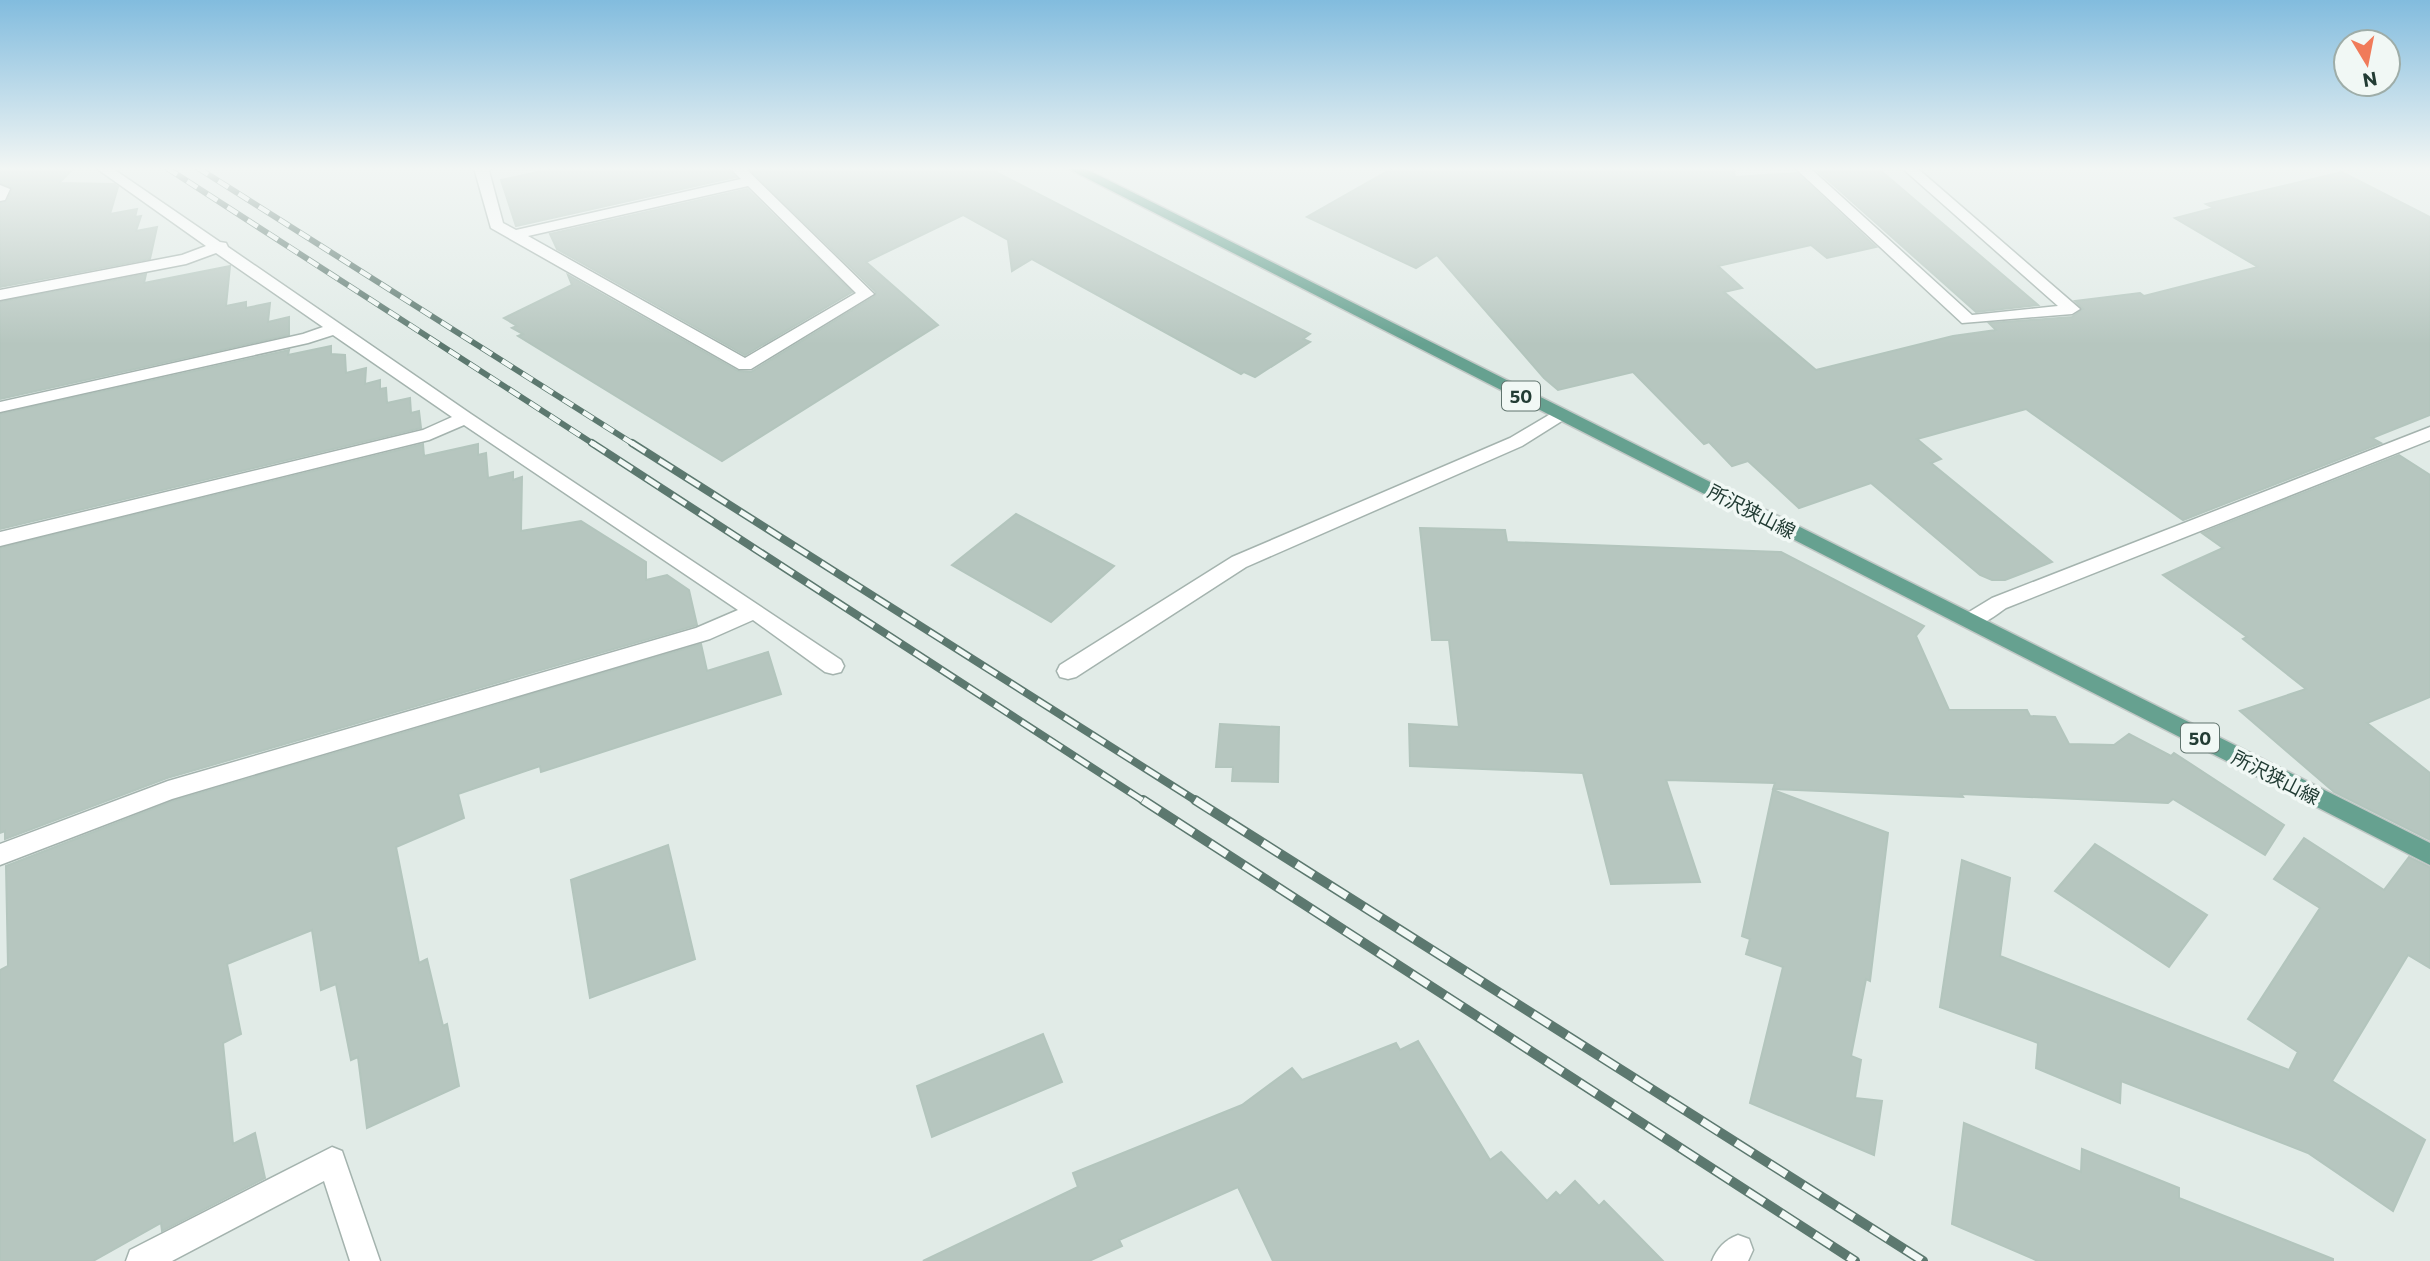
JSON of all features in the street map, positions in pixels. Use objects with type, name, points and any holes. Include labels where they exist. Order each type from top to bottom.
[{"type":"main road","name":"所沢狭山線","points":[[1190,227],[1971,620],[2430,855]]},
{"type":"street","points":[[192,227],[465,418],[833,666]]},
{"type":"street","points":[[499,227],[745,365],[866,294],[799,227]]},
{"type":"street","points":[[514,235],[550,227]]},
{"type":"street","points":[[1866,227],[1968,320],[2072,309],[1977,227]]},
{"type":"street","points":[[0,295],[186,259],[221,246]]},
{"type":"street","points":[[0,407],[308,338],[336,328]]},
{"type":"street","points":[[1068,671],[1239,562],[1516,442],[1559,415]]},
{"type":"street","points":[[0,539],[429,434],[465,418]]},
{"type":"street","points":[[1971,620],[1999,603],[2430,433]]},
{"type":"street","points":[[0,855],[168,791],[703,634],[755,611]]},
{"type":"street","points":[[141,1261],[332,1161],[365,1261]]},
{"type":"building","points":[[0,227],[137,227],[136,231],[157,227],[150,259],[0,287]]},
{"type":"building","points":[[581,227],[786,227],[852,292],[745,355],[557,249],[550,234]]},
{"type":"building","points":[[809,227],[939,227],[866,262],[938,325],[722,461],[518,336],[523,334],[512,328],[517,326],[504,318],[572,285],[568,275],[738,371],[751,372],[875,296],[876,292]]},
{"type":"building","points":[[984,227],[1102,227],[1310,334],[1303,339],[1310,342],[1255,377],[1244,372],[1241,374],[1032,259],[1012,271],[1008,240]]},
{"type":"building","points":[[1328,227],[1854,227],[1876,247],[1827,258],[1811,245],[1718,266],[1742,288],[1724,292],[1816,370],[1953,336],[1996,330],[1989,323],[2072,317],[2083,309],[2075,301],[2140,293],[2144,296],[2258,267],[2190,227],[2430,227],[2430,415],[2372,438],[2381,443],[2183,520],[2026,409],[1917,439],[1941,459],[1931,463],[2052,562],[2005,580],[1992,580],[1980,575],[1871,483],[1799,508],[1748,461],[1732,466],[1709,442],[1704,444],[1633,372],[1558,390],[1544,378],[1437,255],[1416,268]]},
{"type":"building","points":[[1881,227],[1947,227],[2038,305],[1976,312]]},
{"type":"building","points":[[230,266],[226,306],[246,302],[246,308],[270,303],[268,322],[289,317],[289,335],[0,399],[0,302],[146,274],[144,283]]},
{"type":"building","points":[[331,346],[331,354],[345,355],[346,373],[366,368],[365,384],[380,380],[380,389],[386,388],[387,403],[410,398],[411,413],[419,411],[421,428],[0,529],[0,414],[289,350],[288,355]]},
{"type":"building","points":[[423,444],[424,456],[478,444],[478,455],[486,453],[488,478],[513,472],[513,480],[522,477],[521,531],[581,521],[646,562],[646,580],[667,575],[689,590],[697,625],[167,778],[5,839],[5,831],[0,833],[0,548]]},
{"type":"building","points":[[2399,455],[2430,475],[2430,697],[2367,723],[2430,773],[2430,840],[2334,792],[2240,711],[2306,689],[2243,639],[2247,637],[2163,575],[2223,548],[2202,533]]},
{"type":"building","points":[[1016,514],[1114,566],[1051,622],[952,565]]},
{"type":"building","points":[[1420,528],[1505,530],[1507,542],[1781,552],[1924,626],[1916,636],[1949,710],[2027,710],[2030,716],[2055,717],[2069,744],[2114,745],[2129,734],[2171,756],[2174,753],[2284,825],[2265,855],[2173,799],[2168,803],[1961,794],[1963,797],[1773,789],[1775,783],[1666,780],[1700,882],[1611,884],[1583,773],[1410,766],[1409,724],[1459,727],[1449,640],[1432,640]]},
{"type":"building","points":[[701,644],[707,671],[768,652],[781,694],[541,772],[540,766],[458,794],[464,818],[396,847],[419,963],[427,959],[443,1026],[447,1024],[459,1086],[367,1128],[358,1057],[351,1060],[336,984],[321,990],[312,930],[227,964],[241,1034],[223,1043],[233,1144],[255,1133],[265,1178],[162,1231],[161,1223],[93,1261],[0,1261],[0,970],[8,966],[6,866],[173,801]]},
{"type":"building","points":[[1220,724],[1279,727],[1278,782],[1232,781],[1233,767],[1216,767]]},
{"type":"building","points":[[1773,790],[1888,833],[1870,981],[1866,979],[1851,1056],[1861,1060],[1855,1098],[1882,1101],[1874,1155],[1750,1103],[1783,967],[1746,954],[1750,939],[1742,936]]},
{"type":"building","points":[[2304,838],[2384,890],[2409,857],[2430,867],[2430,968],[2408,955],[2332,1081],[2425,1140],[2393,1211],[2308,1153],[2121,1081],[2120,1103],[2036,1068],[2038,1043],[1940,1007],[1962,860],[2010,878],[2000,956],[2289,1070],[2298,1052],[2248,1019],[2320,908],[2274,879]]},
{"type":"building","points":[[2095,844],[2207,915],[2169,967],[2055,891]]},
{"type":"building","points":[[668,845],[695,959],[590,998],[571,880]]},
{"type":"building","points":[[1043,1034],[1062,1082],[932,1137],[917,1086]]},
{"type":"building","points":[[1418,1041],[1490,1160],[1501,1152],[1547,1201],[1556,1192],[1560,1196],[1575,1181],[1599,1206],[1604,1201],[1663,1261],[1273,1261],[1238,1187],[1119,1240],[1122,1246],[1089,1261],[923,1261],[1078,1187],[1073,1173],[1242,1105],[1292,1068],[1302,1080],[1396,1043],[1400,1050]]},
{"type":"building","points":[[1964,1123],[2081,1172],[2082,1149],[2179,1188],[2179,1198],[2333,1261],[2038,1261],[1952,1224]]},
{"type":"railway","points":[[258,227],[595,445]]},
{"type":"railway","points":[[291,227],[635,445]]},
{"type":"railway","points":[[592,443],[1145,802]]},
{"type":"railway","points":[[632,443],[1198,802]]},
{"type":"railway","points":[[1143,800],[1855,1261]]},
{"type":"railway","points":[[1195,800],[1923,1261]]}]
